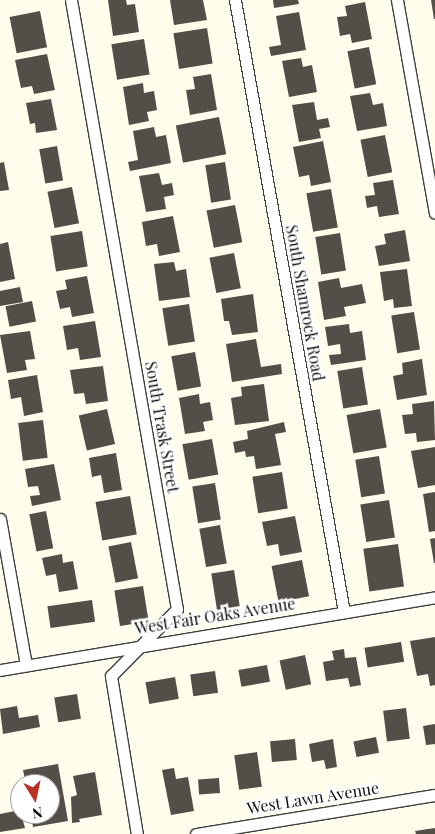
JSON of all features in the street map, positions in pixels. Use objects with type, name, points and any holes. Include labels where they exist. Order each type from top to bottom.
[{"type":"street","name":"South Trask Street","points":[[71,0],[177,609],[111,676],[136,834]]},
{"type":"street","name":"South Shamrock Road","points":[[234,0],[344,612]]},
{"type":"street","points":[[397,0],[435,213]]},
{"type":"street","points":[[0,519],[26,666]]},
{"type":"street","name":"West Fair Oaks Avenue","points":[[0,670],[144,644],[435,597]]},
{"type":"street","name":"West Lawn Avenue","points":[[196,834],[435,795]]},
{"type":"building","points":[[108,0],[126,0],[127,5],[135,4],[139,32],[113,36]]},
{"type":"building","points":[[170,0],[203,0],[207,20],[174,25]]},
{"type":"building","points":[[273,0],[298,0],[299,4],[274,8]]},
{"type":"building","points":[[431,0],[435,0],[435,19],[434,19]]},
{"type":"building","points":[[365,2],[372,39],[352,43],[350,34],[340,36],[337,17],[347,16],[345,6]]},
{"type":"building","points":[[40,11],[47,47],[17,53],[10,17]]},
{"type":"building","points":[[299,12],[306,50],[271,56],[269,47],[281,45],[276,16]]},
{"type":"building","points":[[207,28],[213,64],[179,69],[173,33]]},
{"type":"building","points":[[144,39],[150,75],[117,80],[111,44]]},
{"type":"building","points":[[369,47],[376,84],[355,88],[347,51]]},
{"type":"building","points":[[47,54],[55,90],[34,94],[32,86],[21,88],[15,60]]},
{"type":"building","points":[[301,58],[303,67],[312,65],[317,92],[289,97],[282,61]]},
{"type":"building","points":[[211,74],[217,110],[190,115],[186,90],[195,89],[193,77]]},
{"type":"building","points":[[143,83],[144,93],[154,91],[157,110],[147,112],[149,121],[129,125],[123,87]]},
{"type":"building","points":[[370,93],[373,105],[383,103],[387,126],[357,131],[350,96]]},
{"type":"building","points":[[51,99],[57,130],[36,133],[35,123],[30,124],[26,103]]},
{"type":"building","points":[[314,102],[317,120],[328,118],[330,127],[319,129],[321,138],[299,142],[292,105]]},
{"type":"building","points":[[219,117],[226,154],[183,163],[176,125]]},
{"type":"building","points":[[154,127],[156,137],[166,135],[171,163],[130,171],[128,162],[138,160],[133,131]]},
{"type":"building","points":[[385,135],[392,172],[368,177],[360,140]]},
{"type":"building","points":[[323,141],[331,182],[311,186],[309,175],[299,177],[293,147]]},
{"type":"building","points":[[57,146],[63,180],[45,184],[39,149]]},
{"type":"building","points":[[4,162],[9,190],[0,191],[0,163]]},
{"type":"building","points":[[225,162],[231,200],[211,203],[205,165]]},
{"type":"building","points":[[159,173],[162,185],[172,183],[174,195],[164,197],[166,209],[146,212],[139,176]]},
{"type":"building","points":[[393,180],[399,214],[379,217],[377,206],[367,208],[365,196],[375,195],[373,183]]},
{"type":"building","points":[[72,187],[79,223],[55,228],[47,192]]},
{"type":"building","points":[[331,189],[338,227],[313,232],[306,193]]},
{"type":"building","points":[[235,205],[242,242],[214,248],[207,211]]},
{"type":"building","points":[[173,216],[180,252],[159,256],[157,244],[146,246],[142,222]]},
{"type":"building","points":[[405,230],[410,261],[379,266],[375,246],[386,244],[384,234]]},
{"type":"building","points":[[82,231],[88,267],[56,272],[50,236]]},
{"type":"building","points":[[340,233],[346,271],[321,274],[315,237]]},
{"type":"building","points":[[8,242],[15,279],[0,282],[0,244]]},
{"type":"building","points":[[234,253],[241,288],[216,293],[209,258]]},
{"type":"building","points":[[174,262],[176,271],[186,269],[190,297],[159,301],[154,264]]},
{"type":"building","points":[[407,269],[412,306],[394,308],[393,299],[384,301],[380,272]]},
{"type":"building","points":[[87,276],[94,313],[72,317],[70,307],[60,309],[56,291],[67,289],[65,280]]},
{"type":"building","points":[[339,278],[341,288],[362,284],[366,303],[344,307],[346,316],[324,320],[318,282]]},
{"type":"building","points":[[20,287],[23,302],[0,306],[0,291]]},
{"type":"building","points":[[253,294],[258,332],[232,335],[229,321],[224,321],[221,299]]},
{"type":"building","points":[[32,301],[36,322],[10,327],[5,306]]},
{"type":"building","points":[[189,304],[195,342],[168,346],[162,308]]},
{"type":"building","points":[[414,312],[420,350],[397,353],[391,316]]},
{"type":"building","points":[[95,321],[101,357],[80,360],[78,348],[67,350],[63,326]]},
{"type":"building","points":[[349,324],[350,333],[362,331],[366,360],[331,365],[329,355],[341,354],[340,344],[328,346],[325,327]]},
{"type":"building","points":[[30,331],[35,359],[25,360],[27,370],[7,373],[0,335]]},
{"type":"building","points":[[256,339],[261,367],[281,364],[282,374],[232,382],[226,344]]},
{"type":"building","points":[[195,352],[201,386],[177,391],[171,356]]},
{"type":"building","points":[[422,359],[427,395],[397,400],[393,376],[403,374],[402,363]]},
{"type":"building","points":[[103,366],[108,401],[86,404],[84,393],[74,394],[70,370]]},
{"type":"building","points":[[362,367],[368,405],[343,408],[337,371]]},
{"type":"building","points":[[37,375],[43,412],[24,416],[21,397],[11,399],[8,380]]},
{"type":"building","points":[[264,384],[269,421],[235,425],[231,398],[242,396],[241,387]]},
{"type":"building","points":[[199,394],[200,404],[210,402],[213,420],[203,422],[205,431],[185,434],[179,398]]},
{"type":"building","points":[[434,401],[435,440],[417,442],[416,433],[405,434],[402,415],[413,414],[412,404]]},
{"type":"building","points":[[107,409],[115,444],[87,451],[79,416]]},
{"type":"building","points":[[380,409],[387,447],[353,453],[347,415]]},
{"type":"building","points":[[43,420],[48,458],[23,461],[18,423]]},
{"type":"building","points":[[284,422],[286,432],[275,434],[281,465],[256,469],[254,456],[246,457],[245,451],[235,453],[233,442],[248,439],[247,431]]},
{"type":"building","points":[[212,439],[218,474],[189,480],[182,444]]},
{"type":"building","points":[[435,447],[435,485],[418,488],[411,451]]},
{"type":"building","points":[[116,453],[122,490],[104,493],[101,475],[92,477],[89,458]]},
{"type":"building","points":[[379,456],[385,494],[361,497],[355,460]]},
{"type":"building","points":[[54,464],[61,500],[32,506],[30,496],[40,495],[38,486],[28,487],[25,469]]},
{"type":"building","points":[[282,472],[288,509],[258,513],[252,477]]},
{"type":"building","points":[[215,483],[221,520],[198,523],[192,487]]},
{"type":"building","points":[[435,492],[435,531],[429,532],[423,494]]},
{"type":"building","points":[[130,496],[137,534],[102,540],[96,502]]},
{"type":"building","points":[[389,500],[395,538],[366,542],[360,505]]},
{"type":"building","points":[[46,511],[53,548],[37,552],[29,514]]},
{"type":"building","points":[[295,516],[302,552],[280,556],[278,544],[267,546],[262,522]]},
{"type":"building","points":[[220,525],[227,563],[206,567],[199,529]]},
{"type":"building","points":[[435,538],[435,563],[434,563],[430,539]]},
{"type":"building","points":[[131,542],[138,578],[115,583],[108,546]]},
{"type":"building","points":[[398,544],[404,587],[369,591],[363,549]]},
{"type":"building","points":[[62,554],[63,563],[73,561],[78,589],[59,592],[56,574],[46,576],[42,558]]},
{"type":"building","points":[[302,560],[309,596],[279,602],[272,566]]},
{"type":"building","points":[[234,570],[240,607],[217,610],[211,574]]},
{"type":"building","points":[[143,586],[149,622],[120,626],[114,591]]},
{"type":"building","points":[[92,600],[95,622],[50,628],[47,606]]},
{"type":"building","points":[[435,637],[435,685],[430,686],[428,674],[417,676],[410,641]]},
{"type":"building","points":[[401,642],[404,662],[368,668],[364,648]]},
{"type":"building","points":[[344,649],[345,658],[356,657],[361,685],[350,687],[348,678],[326,681],[323,662],[334,660],[332,651]]},
{"type":"building","points":[[305,655],[311,684],[286,690],[280,660]]},
{"type":"building","points":[[267,665],[270,682],[241,687],[238,670]]},
{"type":"building","points":[[215,671],[218,693],[193,696],[190,674]]},
{"type":"building","points":[[175,677],[179,699],[149,704],[145,682]]},
{"type":"building","points":[[77,694],[81,719],[58,722],[54,698]]},
{"type":"building","points":[[17,706],[19,718],[38,715],[40,727],[3,734],[0,709]]},
{"type":"building","points":[[406,708],[410,739],[387,742],[383,711]]},
{"type":"building","points":[[435,724],[435,744],[426,745],[423,726]]},
{"type":"building","points":[[376,737],[379,753],[356,757],[353,741]]},
{"type":"building","points":[[295,739],[297,760],[272,762],[270,741]]},
{"type":"building","points":[[333,739],[337,767],[326,769],[324,760],[312,762],[309,744]]},
{"type":"building","points":[[257,752],[262,787],[239,790],[234,755]]},
{"type":"building","points":[[58,764],[60,774],[24,774],[23,770]]},
{"type":"building","points":[[174,768],[176,779],[188,777],[194,811],[171,815],[162,770]]},
{"type":"building","points":[[95,772],[102,815],[79,819],[80,822],[72,823],[71,797],[77,795],[73,776]]},
{"type":"building","points":[[60,775],[68,821],[60,822]]},
{"type":"building","points":[[219,778],[220,793],[199,794],[198,779]]},
{"type":"building","points":[[10,812],[10,824],[24,824],[25,828],[0,832],[0,814]]},
{"type":"building","points":[[33,824],[50,824],[33,827]]},
{"type":"building","points":[[435,828],[435,834],[416,834],[415,831]]}]
